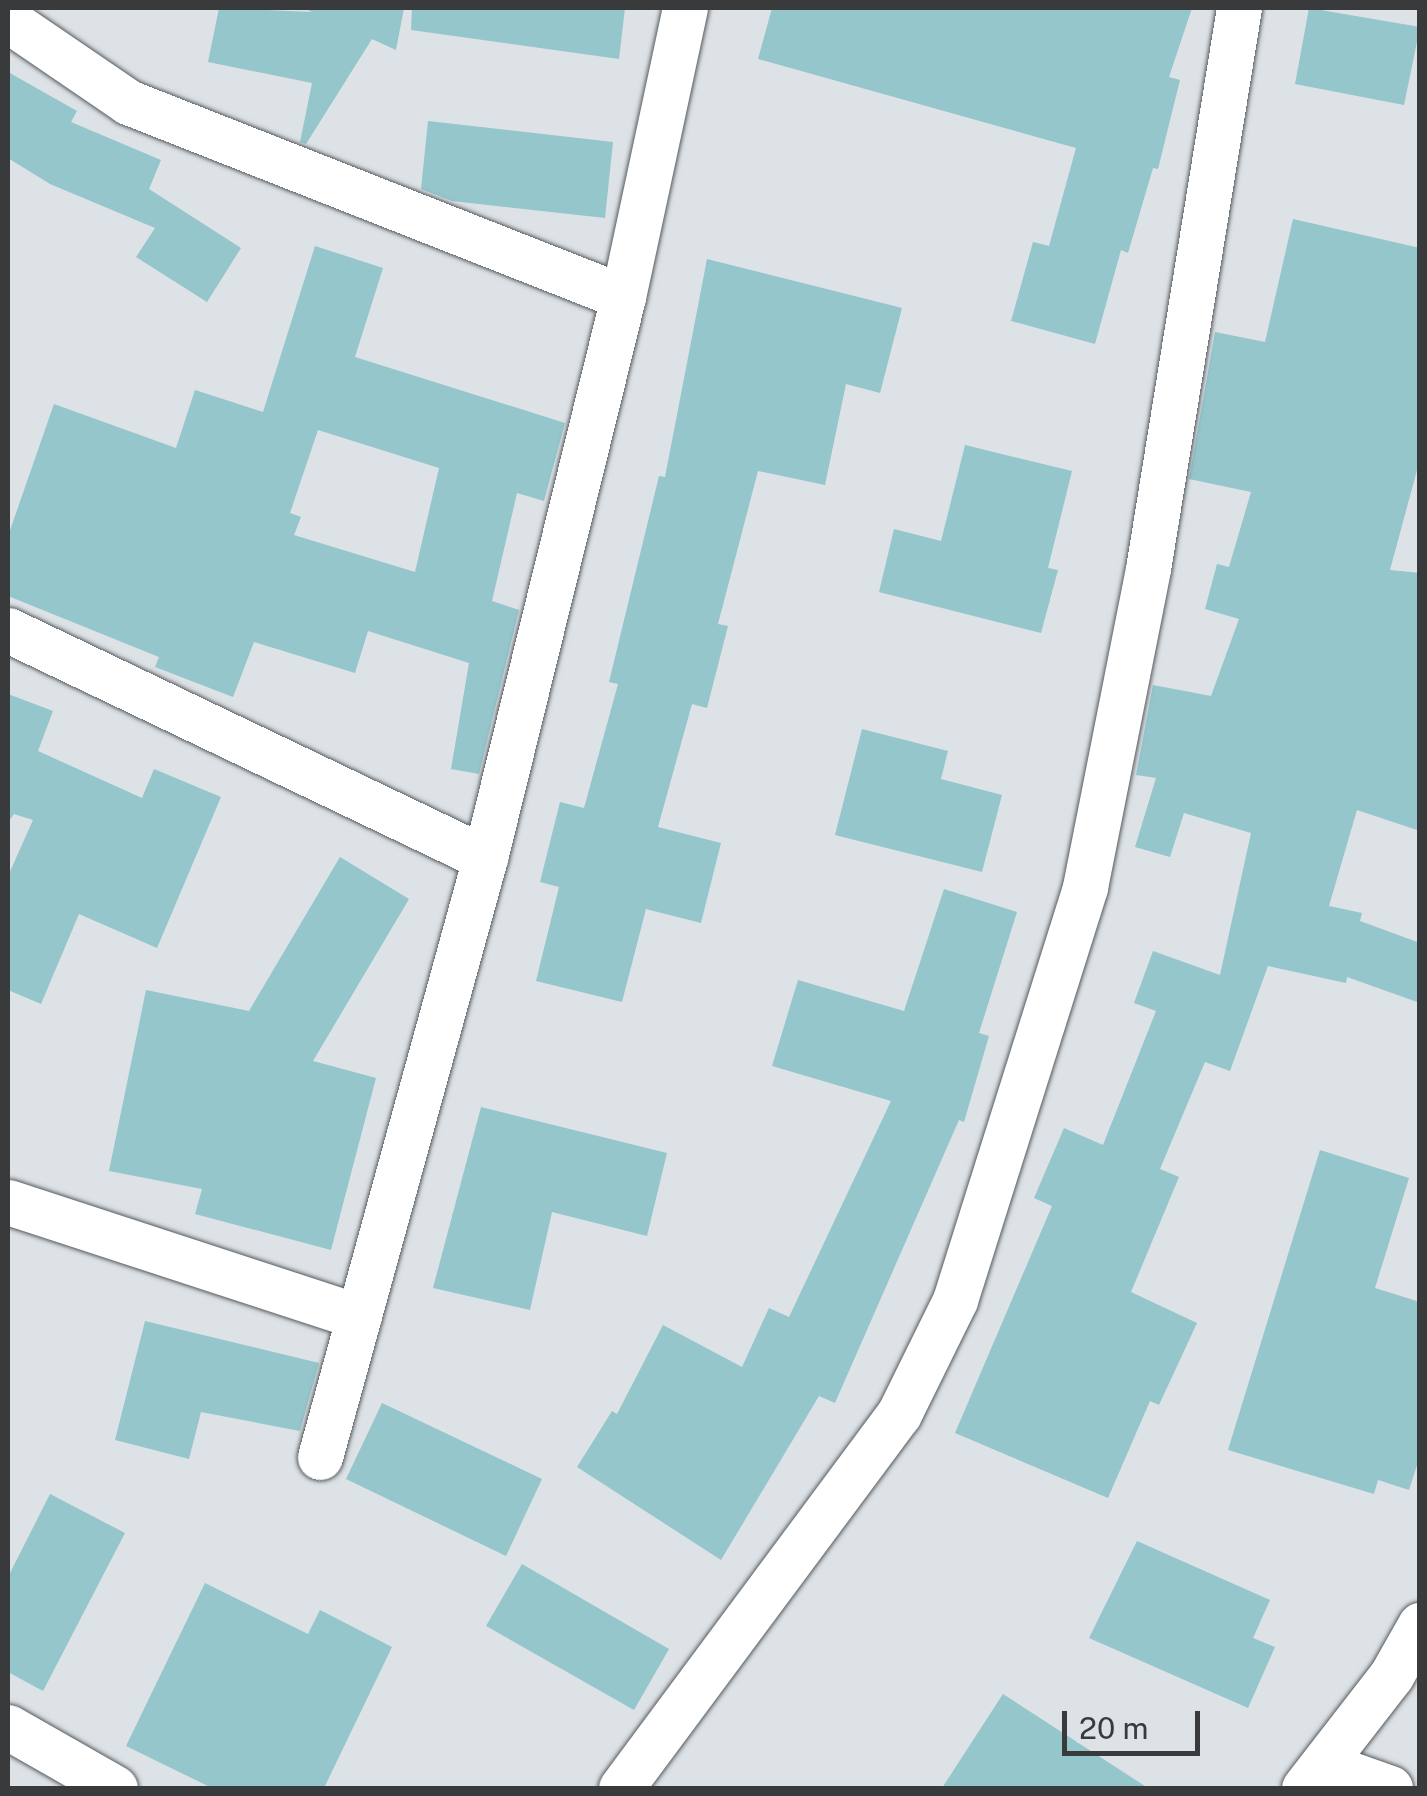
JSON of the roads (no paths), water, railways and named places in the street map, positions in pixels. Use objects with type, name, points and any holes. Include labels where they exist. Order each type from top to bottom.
[{"type":"street","points":[[320,1457],[484,858],[623,297],[686,8]]},
{"type":"street","points":[[622,1788],[900,1414],[955,1300],[1085,887],[1148,569],[1239,8]]},
{"type":"street","points":[[8,20],[128,102],[623,297]]},
{"type":"street","points":[[8,630],[484,858]]},
{"type":"street","points":[[8,1202],[359,1316]]},
{"type":"street","points":[[1390,1788],[1315,1777],[1420,1625]]},
{"type":"street","points":[[8,1727],[115,1788]]}]
